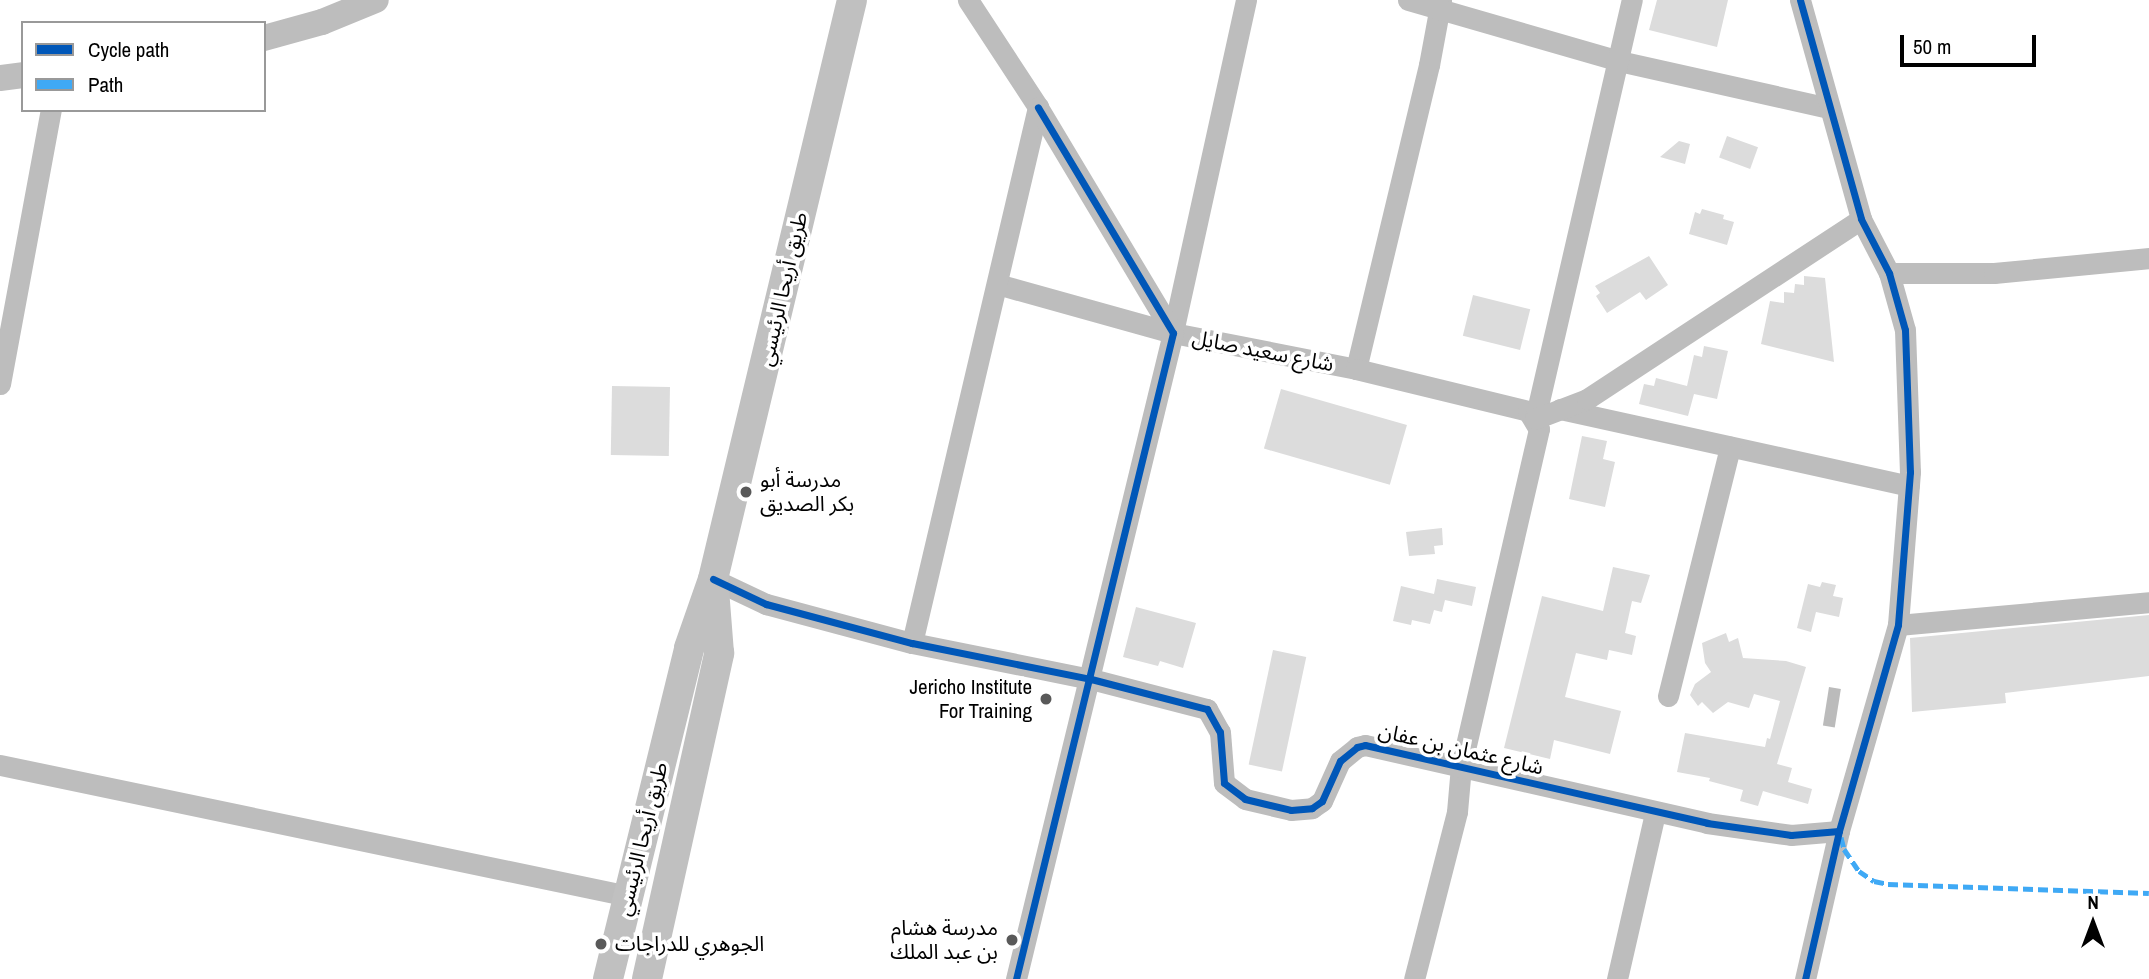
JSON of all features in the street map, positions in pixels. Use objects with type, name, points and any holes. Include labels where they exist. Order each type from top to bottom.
[{"type":"main road","points":[[813,161],[836,0]]},
{"type":"main road","name":"طريق أريحا الرئيسي","points":[[608,979],[689,648],[713,579],[852,0]]},
{"type":"main road","name":"طريق أريحا الرئيسي","points":[[647,979],[719,653],[713,579]]},
{"type":"street","points":[[266,37],[323,22],[376,0]]},
{"type":"street","points":[[968,0],[1038,107],[1173,333],[1016,979]]},
{"type":"street","name":"شارع سعيد صايل","points":[[1246,0],[1173,333],[1356,369],[1429,65],[1440,4]]},
{"type":"street","points":[[1408,0],[1440,4],[1619,61],[1829,108]]},
{"type":"street","points":[[1414,979],[1457,812],[1461,766],[1539,438],[1535,419],[1632,0]]},
{"type":"street","points":[[1800,0],[1861,219],[1889,273],[1905,330],[1909,486],[1898,625],[1839,831],[1805,979]]},
{"type":"street","points":[[0,78],[21,75]]},
{"type":"street","points":[[912,643],[1038,107]]},
{"type":"street","points":[[0,384],[51,112]]},
{"type":"street","points":[[1535,419],[1587,399],[1861,219]]},
{"type":"street","points":[[1889,273],[1994,273],[2149,258]]},
{"type":"street","points":[[997,284],[1173,333]]},
{"type":"street","points":[[1356,369],[1528,411],[1535,419]]},
{"type":"street","points":[[1560,409],[1909,486]]},
{"type":"street","points":[[1668,696],[1730,447]]},
{"type":"street","points":[[713,579],[766,604],[912,643],[1091,679]]},
{"type":"street","points":[[1898,625],[2149,602]]},
{"type":"street","name":"شارع عثمان بن عفان","points":[[1091,679],[1207,709],[1220,732],[1224,783],[1245,799],[1292,810],[1312,808],[1322,801],[1340,761],[1357,747],[1365,745],[1400,751],[1655,813],[1791,835],[1839,831]]},
{"type":"street","points":[[0,765],[628,896]]},
{"type":"street","points":[[1617,979],[1655,813]]},
{"type":"shaded area","points":[[1829,687],[1841,689],[1835,727],[1823,726]]},
{"type":"building","points":[[1657,0],[1728,0],[1717,47],[1649,30]]},
{"type":"building","points":[[1727,136],[1758,147],[1750,169],[1719,158]]},
{"type":"building","points":[[1679,141],[1690,144],[1685,164],[1660,157]]},
{"type":"building","points":[[1702,209],[1724,215],[1723,219],[1734,222],[1727,245],[1689,234],[1695,212],[1700,214]]},
{"type":"building","points":[[1649,256],[1668,285],[1646,300],[1640,292],[1607,313],[1596,296],[1600,293],[1595,286]]},
{"type":"building","points":[[1804,276],[1825,278],[1834,362],[1761,344],[1770,301],[1784,303],[1784,292],[1794,293],[1795,284],[1804,285]]},
{"type":"building","points":[[1473,295],[1530,309],[1520,350],[1463,336]]},
{"type":"building","points":[[1704,346],[1728,351],[1717,399],[1694,394],[1688,416],[1639,404],[1644,384],[1654,386],[1656,378],[1687,386],[1694,355],[1702,357]]},
{"type":"building","points":[[612,386],[670,387],[669,456],[611,455]]},
{"type":"building","points":[[1281,389],[1407,425],[1390,485],[1264,449]]},
{"type":"building","points":[[1582,436],[1607,441],[1603,459],[1615,462],[1605,507],[1569,499]]},
{"type":"building","points":[[1442,528],[1443,545],[1434,546],[1435,554],[1409,556],[1406,532]]},
{"type":"building","points":[[1613,567],[1650,575],[1641,603],[1632,601],[1625,633],[1636,636],[1632,655],[1609,650],[1607,660],[1576,653],[1565,697],[1621,711],[1610,754],[1554,740],[1550,759],[1504,748],[1542,596],[1603,611]]},
{"type":"building","points":[[1437,579],[1476,587],[1472,606],[1445,600],[1442,612],[1434,610],[1430,624],[1412,620],[1411,625],[1393,621],[1401,586],[1434,594]]},
{"type":"building","points":[[1822,582],[1836,585],[1833,596],[1843,598],[1839,617],[1816,612],[1811,632],[1797,628],[1808,584],[1820,587]]},
{"type":"building","points":[[1136,607],[1196,623],[1183,668],[1160,661],[1158,666],[1123,657]]},
{"type":"building","points":[[2149,615],[2149,676],[2005,693],[2006,703],[1912,712],[1910,638]]},
{"type":"building","points":[[1726,633],[1729,642],[1738,638],[1743,658],[1786,661],[1806,667],[1777,764],[1792,768],[1788,782],[1812,789],[1808,804],[1763,791],[1758,806],[1740,801],[1743,790],[1709,781],[1710,778],[1677,772],[1685,733],[1765,747],[1767,738],[1770,739],[1780,701],[1754,694],[1749,708],[1728,702],[1713,713],[1702,702],[1698,706],[1690,695],[1695,684],[1711,672],[1705,663],[1702,643]]},
{"type":"building","points":[[1273,650],[1306,657],[1282,772],[1249,764]]},
{"type":"marked path","points":[[1841,837],[1844,849],[1859,871],[1874,881],[1888,884],[2149,893]]},
{"type":"cycle path","points":[[1800,0],[1861,219],[1889,273],[1905,330],[1910,472],[1898,625],[1839,831],[1805,979]]},
{"type":"cycle path","points":[[1016,979],[1173,333],[1038,107]]},
{"type":"cycle path","points":[[713,579],[766,604],[912,643],[1091,679],[1207,709],[1220,732],[1224,783],[1245,799],[1291,810],[1312,808],[1322,801],[1340,761],[1357,747],[1365,745],[1707,823],[1791,835],[1839,831]]},
{"type":"place","name":"مدرسة أبو بكر الصديق","points":[[746,492]]},
{"type":"place","name":"Jericho Institute For Training","points":[[1046,699]]},
{"type":"place","name":"مدرسة هشام بن عبد الملك","points":[[1012,940]]},
{"type":"place","name":"الجوهري للدراجات","points":[[601,944]]}]
